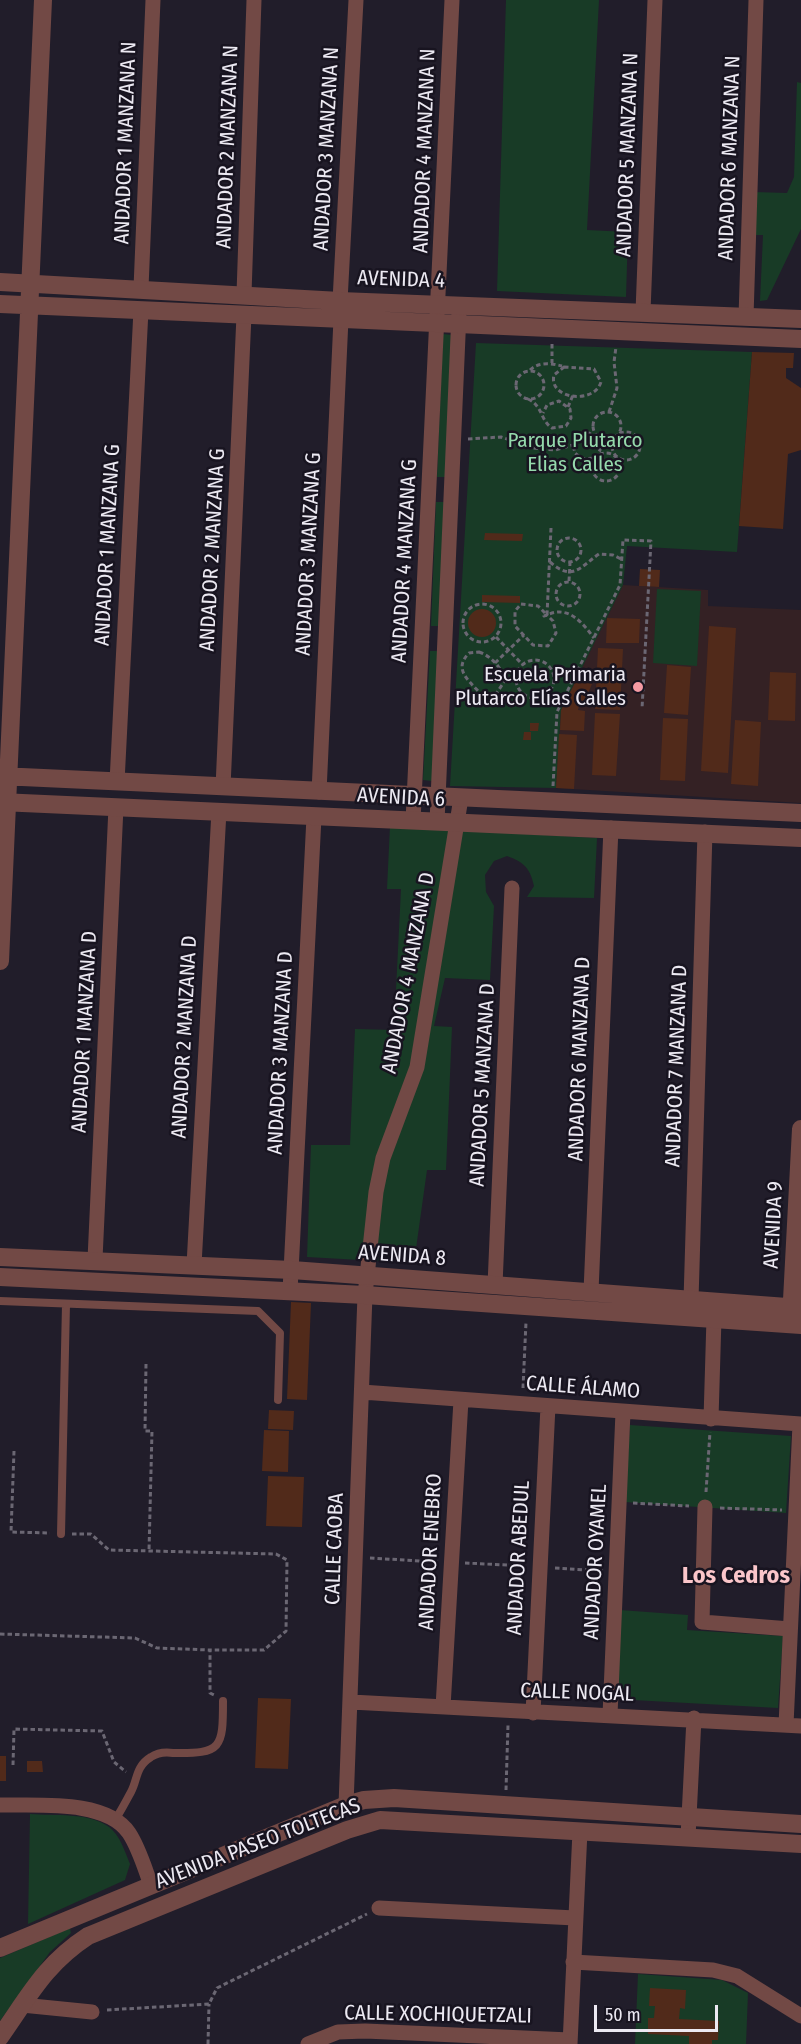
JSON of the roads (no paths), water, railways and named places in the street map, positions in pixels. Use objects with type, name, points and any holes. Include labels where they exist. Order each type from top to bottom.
[{"type":"street","points":[[0,961],[4,776],[43,0]]},
{"type":"street","name":"ANDADOR 1 MANZANA N","points":[[141,288],[153,0]]},
{"type":"street","name":"ANDADOR 2 MANZANA N","points":[[244,294],[254,0]]},
{"type":"street","name":"ANDADOR 3 MANZANA N","points":[[340,310],[356,0]]},
{"type":"street","name":"ANDADOR 4 MANZANA N","points":[[439,303],[452,0]]},
{"type":"street","name":"ANDADOR 5 MANZANA N","points":[[643,312],[655,0]]},
{"type":"street","name":"ANDADOR 6 MANZANA N","points":[[746,316],[756,0]]},
{"type":"street","name":"AVENIDA 4","points":[[0,282],[244,294],[438,324],[801,339]]},
{"type":"street","points":[[68,286],[68,308]]},
{"type":"street","points":[[414,321],[415,303]]},
{"type":"street","name":"AVENIDA 4","points":[[0,304],[244,315],[439,303],[801,319]]},
{"type":"street","name":"ANDADOR 4 MANZANA G","points":[[413,822],[439,303]]},
{"type":"street","name":"ANDADOR 4 MANZANA G","points":[[437,822],[451,492],[460,438],[459,305]]},
{"type":"street","points":[[491,306],[491,326]]},
{"type":"street","name":"ANDADOR 1 MANZANA G","points":[[117,782],[141,310]]},
{"type":"street","name":"ANDADOR 3 MANZANA G","points":[[320,792],[340,310]]},
{"type":"street","name":"ANDADOR 2 MANZANA G","points":[[223,787],[244,315]]},
{"type":"street","points":[[430,491],[451,492]]},
{"type":"street","points":[[423,641],[445,643]]},
{"type":"street","name":"AVENIDA 6","points":[[4,776],[801,813]]},
{"type":"street","name":"ANDADOR 4 MANZANA D","points":[[365,1295],[376,1192],[384,1158],[417,1067],[461,798]]},
{"type":"street","name":"AVENIDA 6","points":[[4,802],[801,838]]},
{"type":"street","name":"ANDADOR 1 MANZANA D","points":[[95,1259],[116,807]]},
{"type":"street","name":"ANDADOR 2 MANZANA D","points":[[194,1265],[219,811]]},
{"type":"street","name":"ANDADOR 3 MANZANA D","points":[[290,1291],[314,817]]},
{"type":"street","name":"ANDADOR 6 MANZANA D","points":[[591,1292],[610,828]]},
{"type":"street","name":"ANDADOR 7 MANZANA D","points":[[691,1300],[705,832]]},
{"type":"street","name":"ANDADOR 5 MANZANA D","points":[[495,1285],[512,888]]},
{"type":"street","name":"AVENIDA 9","points":[[796,1316],[801,1129]]},
{"type":"street","name":"AVENIDA 8","points":[[0,1257],[95,1259],[292,1270],[591,1292],[691,1300],[796,1316]]},
{"type":"street","name":"AVENIDA 8","points":[[0,1277],[365,1295],[714,1318],[796,1316]]},
{"type":"street","name":"CALLE CAOBA","points":[[346,1805],[365,1295]]},
{"type":"street","points":[[711,1419],[714,1318]]},
{"type":"street","name":"CALLE ÁLAMO","points":[[362,1392],[801,1424]]},
{"type":"street","name":"ANDADOR ENEBRO","points":[[443,1707],[461,1400]]},
{"type":"street","name":"ANDADOR ABEDUL","points":[[533,1713],[548,1406]]},
{"type":"street","name":"ANDADOR OYAMEL","points":[[610,1714],[623,1412]]},
{"type":"street","points":[[793,1726],[790,1629],[801,1424]]},
{"type":"street","points":[[705,1507],[702,1622],[790,1629]]},
{"type":"street","name":"CALLE NOGAL","points":[[351,1702],[533,1713],[694,1718],[793,1726]]},
{"type":"street","points":[[688,1838],[694,1718]]},
{"type":"street","name":"AVENIDA PASEO TOLTECAS","points":[[0,1948],[346,1805],[364,1800],[394,1798],[801,1824]]},
{"type":"street","points":[[0,1805],[82,1808],[103,1813],[129,1833],[152,1885]]},
{"type":"street","name":"AVENIDA PASEO TOLTECAS","points":[[0,2037],[45,1971],[65,1951],[88,1936],[347,1830],[381,1820],[801,1844]]},
{"type":"street","points":[[570,2042],[580,1831]]},
{"type":"street","points":[[268,1837],[276,1859]]},
{"type":"street","points":[[379,1908],[575,1918]]},
{"type":"street","points":[[573,1962],[713,1970],[737,1976],[801,2016]]},
{"type":"street","points":[[22,2005],[92,2013]]},
{"type":"street","name":"CALLE XOCHIQUETZALI","points":[[308,2044],[338,2032],[365,2031],[570,2042]]},
{"type":"lane","points":[[0,1301],[258,1311],[280,1332],[278,1400]]},
{"type":"lane","points":[[61,1534],[66,1304]]},
{"type":"lane","points":[[115,1820],[133,1789],[134,1780],[141,1767],[152,1756],[165,1752],[200,1754],[212,1750],[219,1743],[223,1729],[224,1701]]},
{"type":"place","name":"Escuela Primaria Plutarco Elías Calles","points":[[638,687]]},
{"type":"district","name":"Los Cedros","points":[[736,1576]]},
{"type":"park label","name":"Parque Plutarco Elias Calles","points":[[575,453]]}]
